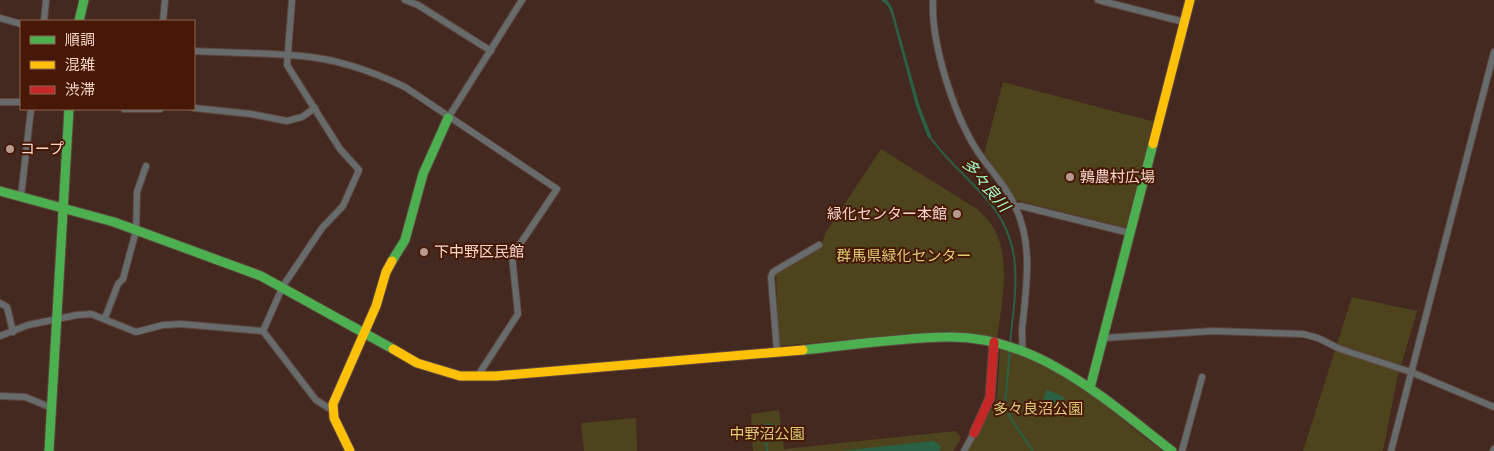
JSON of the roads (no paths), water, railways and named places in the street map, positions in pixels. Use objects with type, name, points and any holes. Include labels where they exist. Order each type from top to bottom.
[{"type":"street","points":[[44,20],[46,0]]},
{"type":"street","points":[[79,20],[84,0]]},
{"type":"street","points":[[163,20],[165,0]]},
{"type":"street","points":[[263,331],[283,286],[322,228],[343,206],[359,170],[340,149],[287,65],[292,0]]},
{"type":"street","points":[[405,0],[418,2],[491,51]]},
{"type":"street","points":[[350,451],[332,410],[376,306],[389,265],[405,240],[423,174],[448,118],[522,0]]},
{"type":"street","points":[[933,0],[932,11],[943,69],[959,114],[976,148],[1016,206],[1028,256],[1028,277],[1021,348]]},
{"type":"street","points":[[1099,0],[1184,22]]},
{"type":"street","points":[[1090,388],[1190,0]]},
{"type":"street","points":[[0,18],[20,24]]},
{"type":"street","points":[[195,51],[303,56],[343,65],[385,78],[405,87],[448,118],[557,189],[512,256],[518,314],[478,377]]},
{"type":"street","points":[[1391,451],[1494,52]]},
{"type":"street","points":[[0,102],[20,102]]},
{"type":"street","points":[[195,108],[251,114],[287,121],[302,117],[315,108]]},
{"type":"street","points":[[21,196],[31,110]]},
{"type":"street","points":[[49,451],[69,110]]},
{"type":"street","points":[[105,318],[118,284],[122,279],[136,231],[137,192],[146,166]]},
{"type":"street","points":[[0,191],[63,207],[261,276],[283,286],[417,363],[460,376],[478,377],[948,336],[998,342],[1021,348],[1060,367],[1172,451]]},
{"type":"street","points":[[1016,206],[1130,233]]},
{"type":"street","points":[[777,351],[771,277],[773,272],[819,245]]},
{"type":"street","points":[[0,303],[7,307],[13,332]]},
{"type":"street","points":[[0,336],[28,326],[91,314],[136,332],[163,325],[181,324],[263,331],[316,400],[332,410]]},
{"type":"street","points":[[1104,338],[1213,331],[1303,334],[1318,338],[1340,349],[1411,372],[1494,407]]},
{"type":"street","points":[[964,451],[990,398],[998,342]]},
{"type":"street","points":[[1182,451],[1202,378]]},
{"type":"street","points":[[0,396],[25,397],[52,408]]},
{"type":"waterway","name":"多々良川","points":[[930,137],[943,154],[989,202],[1009,235],[1015,270],[1010,344]]},
{"type":"waterway","name":"多々良川","points":[[1010,349],[1005,405],[1012,421],[1033,451]]},
{"type":"waterway","points":[[766,439],[767,451]]},
{"type":"place","name":"コープ","points":[[10,149]]},
{"type":"place","name":"鶉農村広場","points":[[1070,177]]},
{"type":"place","name":"緑化センター本館","points":[[957,214]]},
{"type":"place","name":"下中野区民館","points":[[424,252]]},
{"type":"park label","name":"群馬県緑化センター","points":[[904,256]]},
{"type":"park label","name":"多々良沼公園","points":[[1038,409]]},
{"type":"park label","name":"中野沼公園","points":[[767,434]]}]
